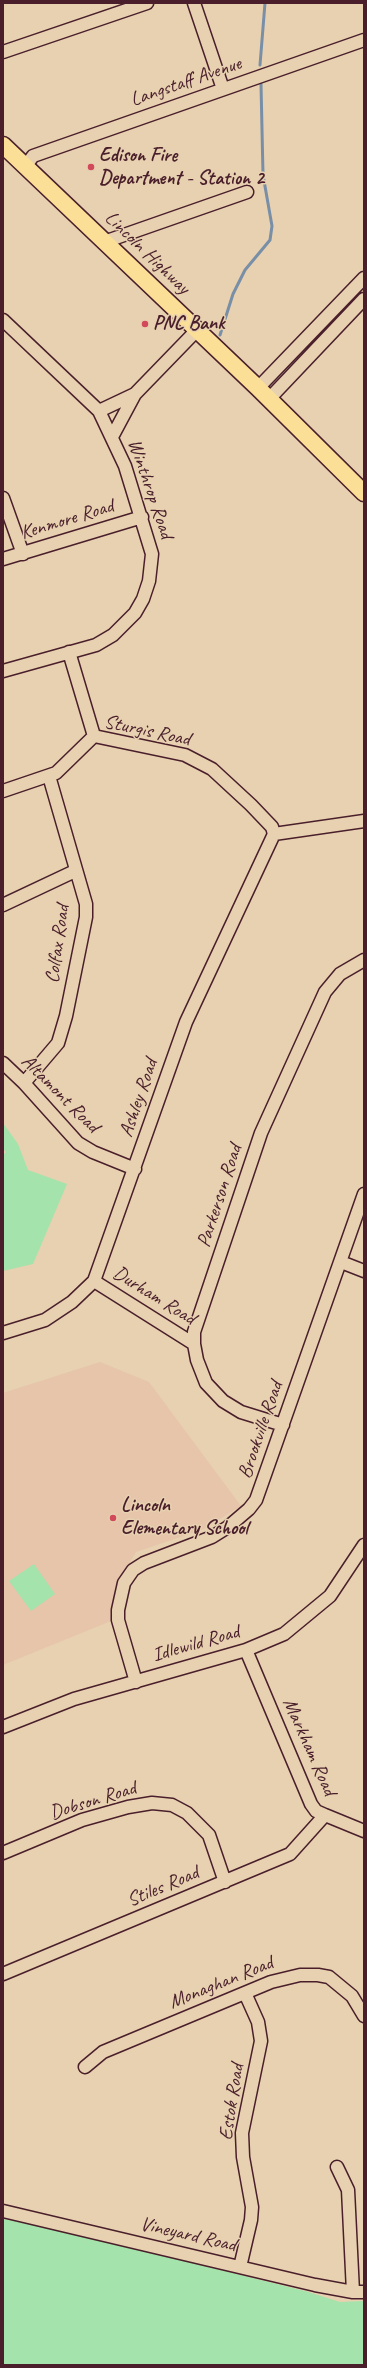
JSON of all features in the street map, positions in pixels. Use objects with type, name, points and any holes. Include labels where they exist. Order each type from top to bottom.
[{"type":"main road","name":"Lincoln Highway","points":[[3,145],[263,393],[364,493]]},
{"type":"street","points":[[3,52],[147,3]]},
{"type":"street","points":[[194,3],[223,89]]},
{"type":"street","name":"Langstaff Avenue","points":[[25,167],[33,156],[364,40]]},
{"type":"street","points":[[104,242],[247,192]]},
{"type":"street","points":[[263,393],[364,278]]},
{"type":"street","points":[[263,393],[364,299]]},
{"type":"street","name":"Winthrop Road","points":[[3,320],[99,411],[126,466],[152,554],[149,581],[135,613],[113,635],[96,645],[3,671]]},
{"type":"street","points":[[112,437],[135,394],[197,330]]},
{"type":"street","points":[[99,411],[135,394]]},
{"type":"street","points":[[3,498],[23,554]]},
{"type":"street","name":"Kenmore Road","points":[[3,559],[142,517]]},
{"type":"street","points":[[69,652],[94,736]]},
{"type":"street","name":"Sturgis Road","points":[[3,791],[56,773],[94,736],[185,755],[212,770],[251,805],[272,827],[274,834]]},
{"type":"street","name":"Colfax Road","points":[[24,1083],[47,1059],[58,1043],[66,1016],[86,917],[86,904],[75,871],[49,776]]},
{"type":"street","points":[[274,834],[364,821]]},
{"type":"street","name":"Ashley Road","points":[[3,1333],[45,1320],[72,1302],[94,1281],[186,1022],[274,834]]},
{"type":"street","points":[[3,905],[75,871]]},
{"type":"street","name":"Parkerson Road","points":[[283,1425],[241,1412],[222,1401],[206,1383],[194,1344],[194,1332],[261,1133],[325,992],[340,974],[364,960]]},
{"type":"street","name":"Altamont Road","points":[[3,1063],[24,1083],[78,1143],[93,1152],[135,1169]]},
{"type":"street","name":"Brookville Road","points":[[136,1682],[118,1620],[118,1610],[124,1583],[133,1570],[144,1563],[212,1537],[228,1527],[249,1509],[261,1489],[364,1194]]},
{"type":"street","points":[[341,1262],[364,1271]]},
{"type":"street","name":"Durham Road","points":[[94,1281],[194,1344]]},
{"type":"street","name":"Idlewild Road","points":[[3,1728],[74,1699],[246,1650],[284,1634],[330,1596],[364,1545]]},
{"type":"street","name":"Markham Road","points":[[246,1650],[311,1804],[316,1811],[325,1816],[364,1831]]},
{"type":"street","name":"Dobson Road","points":[[3,1853],[90,1818],[128,1807],[152,1803],[172,1805],[187,1813],[209,1834],[225,1882]]},
{"type":"street","name":"Stiles Road","points":[[3,1974],[290,1854],[325,1816]]},
{"type":"street","name":"Monaghan Road","points":[[85,2067],[103,2052],[283,1978],[318,1974],[329,1977],[352,1996],[364,2016]]},
{"type":"street","name":"Estok Road","points":[[240,2267],[251,2220],[252,2207],[243,2157],[242,2133],[261,2041],[258,2022],[245,1993]]},
{"type":"street","points":[[337,2167],[348,2190],[358,2292]]},
{"type":"street","name":"Vineyard Road","points":[[3,2211],[240,2267],[358,2292]]},
{"type":"shaded area","name":"Lincoln Elementary School","points":[[100,1362],[149,1382],[241,1506],[204,1529],[136,1552],[116,1586],[111,1621],[3,1665],[3,1393]]},
{"type":"green space","points":[[3,1123],[18,1144],[28,1170],[67,1184],[33,1264],[3,1271],[3,1155],[6,1152],[3,1149]]},
{"type":"green space","points":[[34,1564],[55,1594],[31,1611],[9,1581]]},
{"type":"green space","points":[[3,2219],[47,2227],[305,2291],[340,2302],[364,2301],[364,2365],[3,2365]]},
{"type":"waterway","points":[[260,65],[265,3]]},
{"type":"waterway","points":[[220,335],[233,294],[245,270],[270,240],[272,226],[263,175],[261,84]]},
{"type":"place","name":"Edison Fire Department - Station 2","points":[[91,167]]},
{"type":"place","name":"PNC Bank","points":[[145,324]]},
{"type":"place","name":"Lincoln Elementary School","points":[[113,1518]]}]
